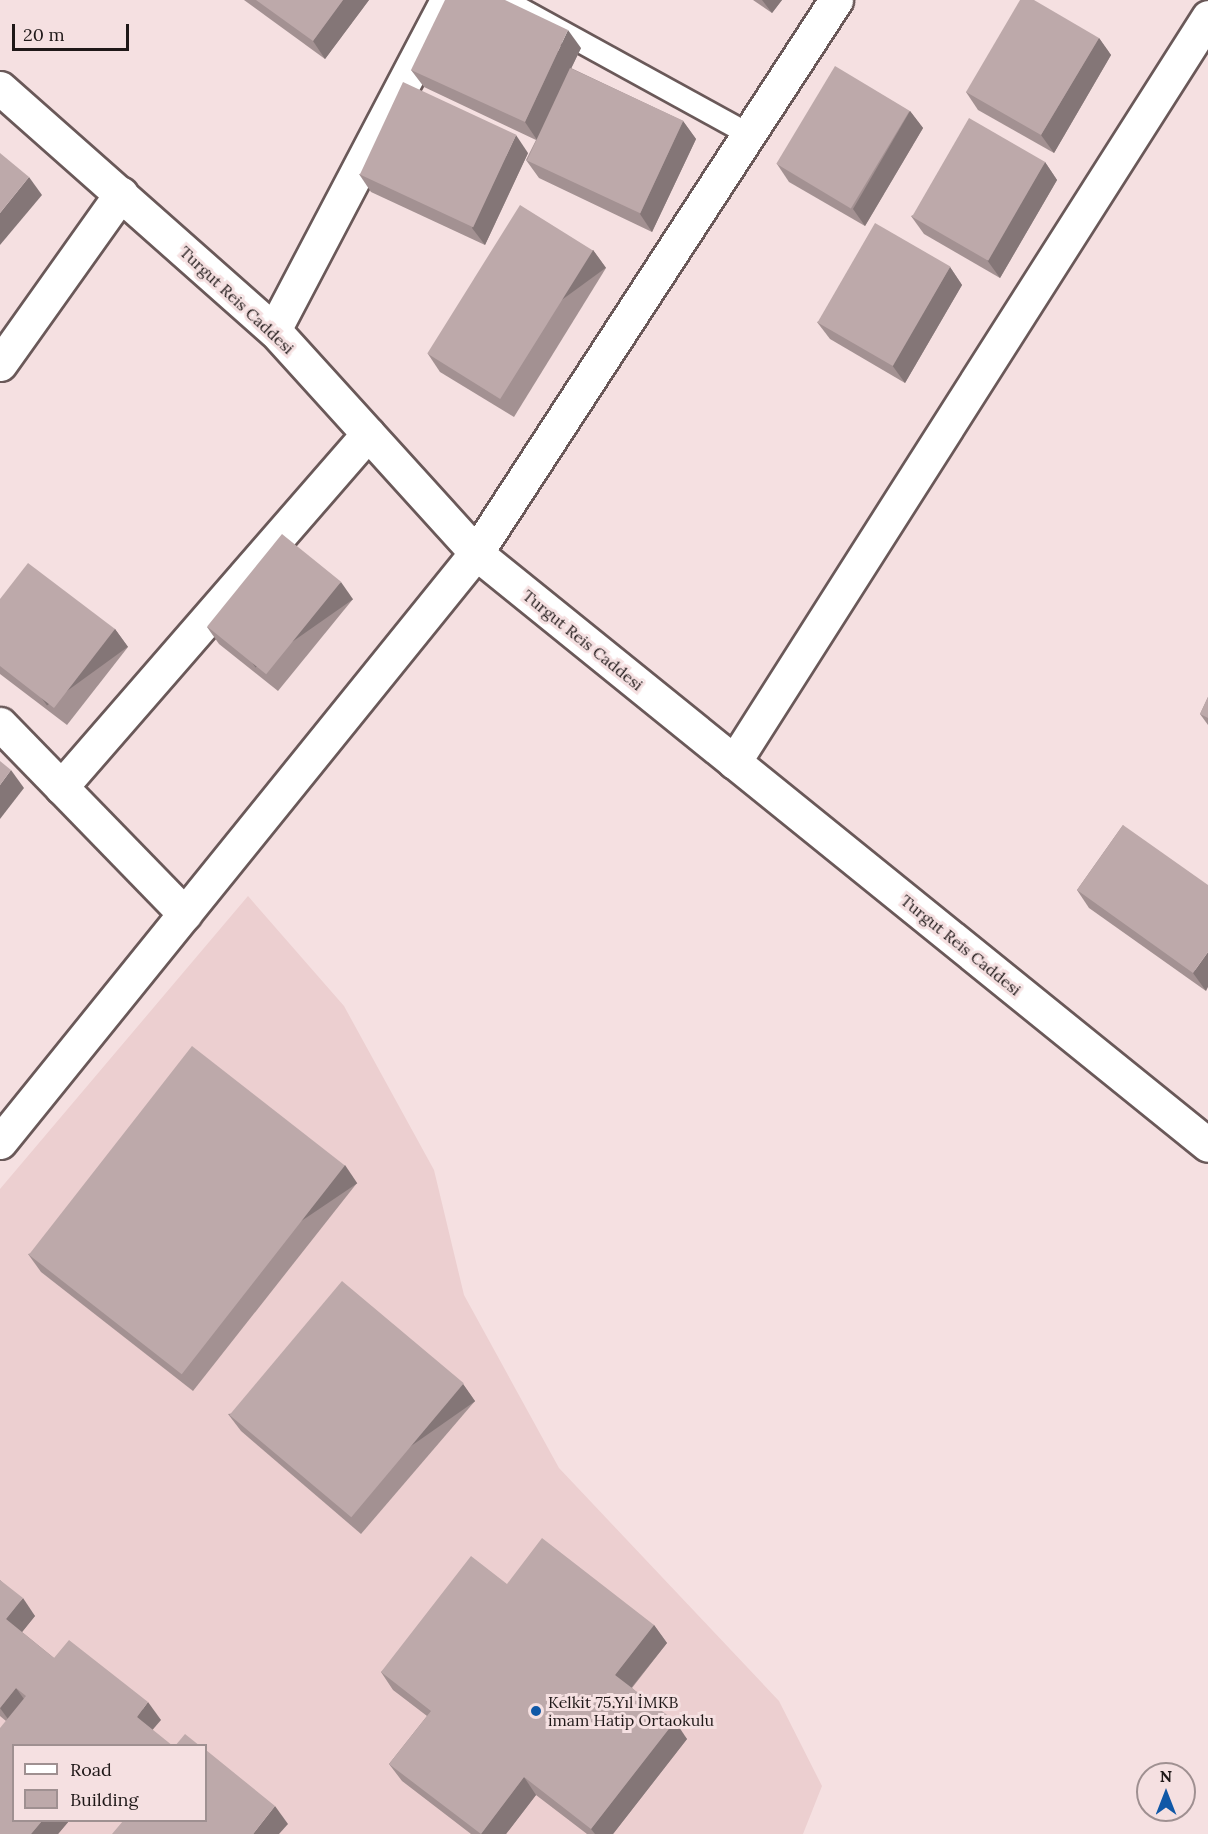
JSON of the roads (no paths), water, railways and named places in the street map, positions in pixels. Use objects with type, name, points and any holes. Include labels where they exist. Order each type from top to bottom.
[{"type":"street","points":[[274,330],[447,0]]},
{"type":"street","points":[[0,1142],[476,553],[836,0]]},
{"type":"street","points":[[734,762],[1208,17]]},
{"type":"street","name":"Turgut Reis Caddesi","points":[[0,88],[274,330],[476,553],[1208,1145]]},
{"type":"street","points":[[0,364],[121,194]]},
{"type":"street","points":[[61,787],[368,434]]},
{"type":"street","points":[[0,724],[185,914]]},
{"type":"lane","points":[[505,0],[749,134]]},
{"type":"place","name":"Kelkit 75.Yıl İMKB imam Hatip Ortaokulu","points":[[536,1711]]}]
